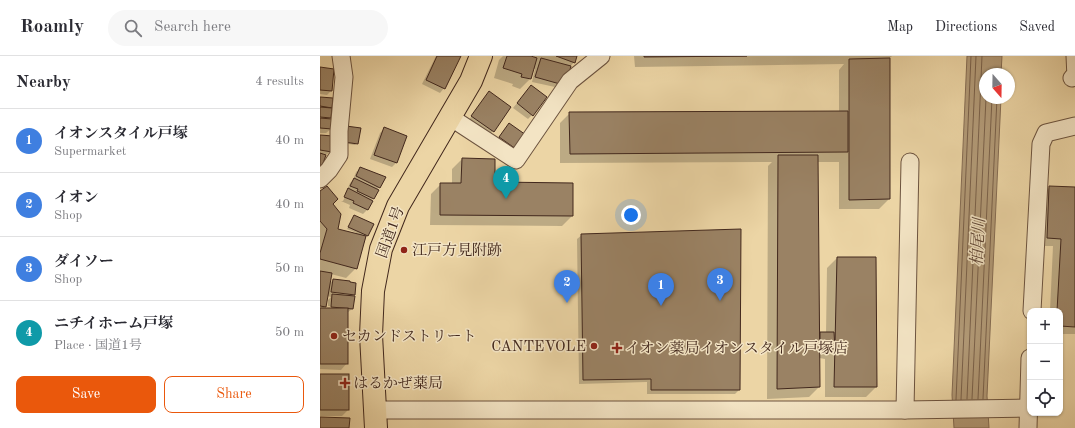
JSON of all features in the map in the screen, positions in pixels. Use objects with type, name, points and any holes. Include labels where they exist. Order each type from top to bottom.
[{"type":"highway","name":"国道1号","points":[[376,419],[371,335],[373,291],[380,249],[398,206],[471,81],[481,56]]},
{"type":"street","points":[[320,179],[329,170],[339,156],[339,131],[344,77],[341,56]]},
{"type":"street","points":[[450,117],[516,160],[570,81],[601,56]]},
{"type":"street","points":[[1032,308],[1041,144],[1046,133],[1075,126]]},
{"type":"street","points":[[905,410],[910,162]]},
{"type":"street","points":[[376,419],[1027,408]]},
{"type":"street","points":[[1028,416],[1028,428]]},
{"type":"lane","points":[[1071,56],[1074,78]]},
{"type":"water","name":"柏尾川","points":[[967,56],[1002,56],[1001,68],[979,68],[979,104],[1001,104],[987,396],[989,428],[954,428],[952,395]]},
{"type":"building","points":[[437,56],[461,56],[445,89],[426,80]]},
{"type":"building","points":[[507,56],[531,56],[537,58],[531,79],[521,77],[522,74],[503,68]]},
{"type":"building","points":[[556,56],[577,56],[575,63]]},
{"type":"building","points":[[644,56],[747,56],[644,57]]},
{"type":"building","points":[[541,58],[571,66],[569,73],[560,84],[535,77]]},
{"type":"building","points":[[890,58],[890,199],[849,200],[849,59]]},
{"type":"building","points":[[320,67],[334,69],[332,91],[320,90]]},
{"type":"building","points":[[531,85],[547,97],[533,116],[517,103]]},
{"type":"building","points":[[489,91],[511,107],[494,132],[471,116]]},
{"type":"building","points":[[320,97],[333,98],[332,108],[320,106]]},
{"type":"building","points":[[320,107],[332,108],[331,118],[320,117]]},
{"type":"building","points":[[848,111],[848,152],[570,154],[569,112]]},
{"type":"building","points":[[320,118],[332,119],[332,129],[320,128]]},
{"type":"building","points":[[509,123],[526,135],[516,149],[499,137]]},
{"type":"building","points":[[346,126],[361,128],[358,144],[344,142]]},
{"type":"building","points":[[384,127],[407,136],[397,163],[374,155]]},
{"type":"building","points":[[320,135],[333,136],[332,152],[320,150]]},
{"type":"building","points":[[320,153],[326,155],[321,169],[320,168]]},
{"type":"building","points":[[778,155],[818,155],[820,387],[777,389]]},
{"type":"building","points":[[462,158],[495,159],[495,182],[573,183],[573,216],[440,215],[440,183],[461,183]]},
{"type":"building","points":[[360,167],[386,177],[380,188],[356,176]]},
{"type":"building","points":[[354,178],[379,190],[374,199],[350,186]]},
{"type":"building","points":[[327,186],[338,199],[333,204],[341,214],[338,229],[366,236],[357,269],[320,259],[320,253],[327,229],[320,221],[320,191]]},
{"type":"building","points":[[1049,186],[1075,187],[1075,327],[1063,326],[1063,308],[1057,308],[1061,239],[1047,238]]},
{"type":"building","points":[[348,188],[373,201],[368,210],[353,203],[354,201],[344,197]]},
{"type":"building","points":[[354,215],[374,224],[368,236],[348,227]]},
{"type":"building","points":[[741,229],[740,390],[651,390],[651,379],[583,380],[581,234]]},
{"type":"building","points":[[837,257],[876,257],[877,387],[834,387]]},
{"type":"building","points":[[320,271],[332,273],[326,307],[320,306]]},
{"type":"building","points":[[333,279],[356,283],[355,295],[331,292]]},
{"type":"building","points":[[332,294],[355,296],[353,309],[331,307]]},
{"type":"building","name":"セカンドストリート","points":[[320,308],[348,308],[348,364],[320,364]]},
{"type":"building","points":[[820,332],[834,332],[835,349],[820,348]]},
{"type":"building","points":[[320,374],[349,374],[349,410],[320,410]]},
{"type":"building","points":[[320,417],[350,418],[349,428],[320,428]]},
{"type":"place","name":"ニチイホーム戸塚","points":[[506,199]]},
{"type":"place","name":"江戸方見附跡","points":[[404,250]]},
{"type":"place","name":"ダイソー","points":[[720,301]]},
{"type":"place","name":"イオン","points":[[567,303]]},
{"type":"place","name":"イオンスタイル戸塚","points":[[661,306]]},
{"type":"place","name":"セカンドストリート","points":[[334,336]]},
{"type":"place","name":"CANTEVOLE","points":[[594,346]]},
{"type":"place","name":"イオン薬局イオンスタイル戸塚店","points":[[617,348]]},
{"type":"place","name":"はるかぜ薬局","points":[[345,383]]}]
